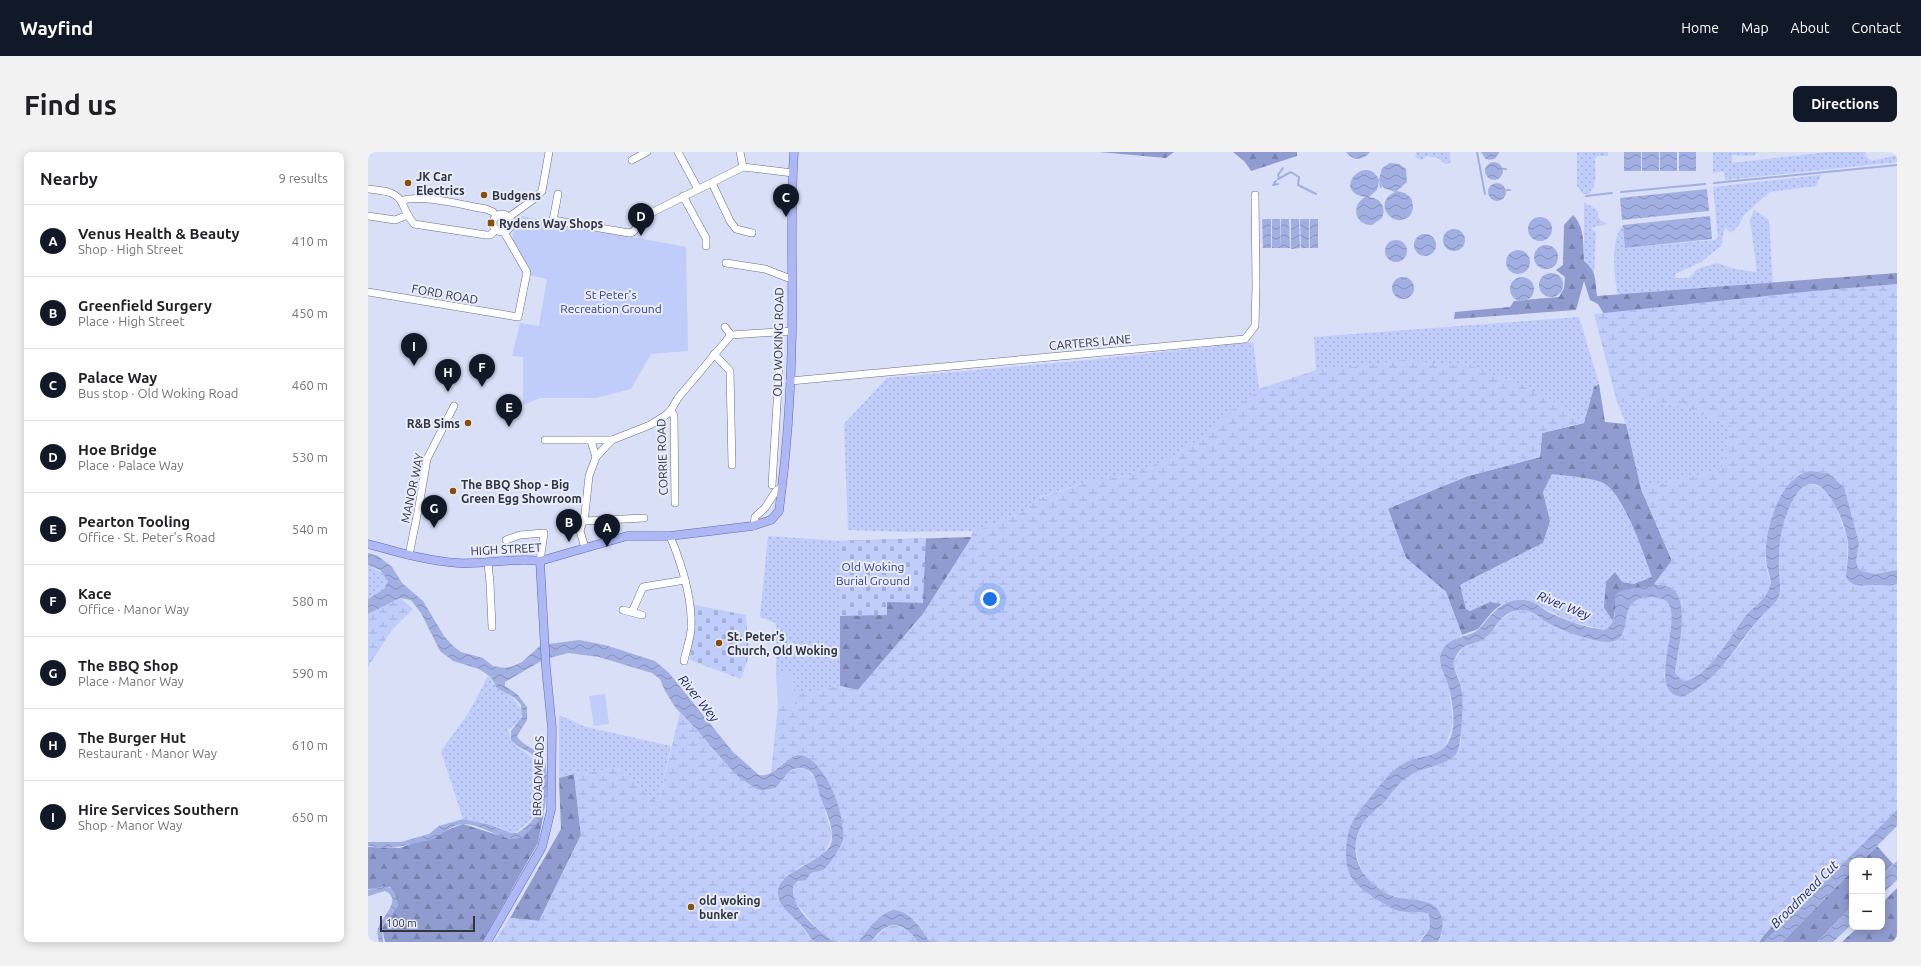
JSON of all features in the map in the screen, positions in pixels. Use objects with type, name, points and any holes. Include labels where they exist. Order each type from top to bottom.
[{"type":"main road","name":"OLD WOKING ROAD","points":[[763,524],[771,520],[779,511],[787,429],[792,331],[791,279],[794,152]]},
{"type":"main road","name":"HIGH STREET","points":[[368,544],[409,555],[457,563],[488,563],[525,560],[540,561],[627,536],[670,536],[763,524]]},
{"type":"main road","name":"BROADMEADS","points":[[487,942],[542,847],[547,829],[552,793],[552,728],[546,668],[540,561]]},
{"type":"street","points":[[509,217],[503,213],[496,216],[493,225],[496,230],[504,232],[508,228],[509,217],[539,196],[542,191],[549,152]]},
{"type":"street","points":[[632,160],[647,152]]},
{"type":"street","points":[[678,152],[698,189]]},
{"type":"street","points":[[740,152],[743,167]]},
{"type":"street","points":[[558,194],[553,220],[629,233],[633,232],[649,214],[743,167],[793,174]]},
{"type":"street","points":[[712,183],[730,221],[736,229],[752,233]]},
{"type":"street","points":[[368,189],[392,193],[401,201],[414,224],[460,232],[490,235],[496,230]]},
{"type":"street","name":"CARTERS LANE","points":[[790,381],[1245,339],[1255,326],[1255,195]]},
{"type":"street","points":[[683,196],[706,238],[706,246]]},
{"type":"street","points":[[401,201],[410,198],[422,199],[486,209],[493,212],[496,216]]},
{"type":"street","points":[[368,216],[395,220],[408,215]]},
{"type":"street","name":"FORD ROAD","points":[[368,292],[518,317],[527,272],[504,232]]},
{"type":"street","points":[[726,263],[765,269],[791,279]]},
{"type":"street","points":[[725,327],[731,335]]},
{"type":"street","points":[[545,440],[612,440],[650,425],[671,410],[678,398],[731,335],[792,331]]},
{"type":"street","points":[[714,354],[730,370],[732,465]]},
{"type":"street","points":[[772,485],[779,371]]},
{"type":"street","name":"MANOR WAY","points":[[409,555],[420,506],[427,459],[454,406]]},
{"type":"street","name":"CORRIE ROAD","points":[[671,410],[674,416],[675,503]]},
{"type":"street","points":[[775,429],[787,429]]},
{"type":"street","points":[[585,548],[580,534],[589,476],[596,457],[612,440]]},
{"type":"street","points":[[591,441],[596,457]]},
{"type":"street","points":[[754,526],[755,517],[765,508],[776,492],[782,487]]},
{"type":"street","points":[[583,522],[644,518]]},
{"type":"street","points":[[506,540],[520,535],[544,533],[540,561]]},
{"type":"street","points":[[670,536],[685,580],[690,612],[691,631],[684,661]]},
{"type":"street","points":[[488,563],[488,615],[492,627]]},
{"type":"street","points":[[632,612],[643,587],[685,580]]},
{"type":"street","points":[[623,610],[642,616]]},
{"type":"green space","points":[[1099,152],[1174,152],[1166,158]]},
{"type":"green space","points":[[1233,152],[1297,152],[1297,156],[1251,171],[1245,162]]},
{"type":"green space","points":[[1416,152],[1450,152],[1449,156],[1451,160],[1449,164],[1445,164],[1438,158],[1427,156],[1421,160],[1415,157]]},
{"type":"green space","points":[[1577,152],[1608,152],[1608,156],[1597,156],[1595,159],[1595,182],[1589,194],[1583,194],[1577,186]]},
{"type":"green space","points":[[1713,152],[1758,152],[1753,156],[1732,155],[1732,163],[1828,152],[1866,152],[1865,156],[1872,161],[1897,155],[1897,162],[1725,180],[1724,171],[1713,173]]},
{"type":"green space","points":[[1821,175],[1816,186],[1770,192],[1744,215],[1739,225],[1731,233],[1725,227],[1721,246],[1701,262],[1675,274],[1676,278],[1689,278],[1697,269],[1717,263],[1735,269],[1757,272],[1750,220],[1754,210],[1769,220],[1773,283],[1618,295],[1615,279],[1614,259],[1616,239],[1623,225],[1626,248],[1714,240],[1718,238],[1713,187]]},
{"type":"green space","points":[[1584,202],[1597,210],[1599,219],[1608,224],[1593,227],[1591,229],[1596,232],[1594,273],[1590,266],[1584,261]]},
{"type":"green space","name":"St Peter's Recreation Ground","points":[[515,215],[686,247],[688,351],[651,354],[631,389],[596,398],[540,398],[523,405],[523,357],[512,356],[520,323],[539,326],[547,279],[529,275],[512,243]]},
{"type":"green space","points":[[1573,215],[1580,225],[1584,261],[1593,273],[1597,296],[1897,273],[1897,288],[1605,316],[1598,304],[1590,300],[1584,281],[1576,310],[1454,319],[1455,312],[1510,307],[1514,301],[1559,297],[1564,288],[1565,277],[1556,270],[1563,265],[1564,225]]},
{"type":"green space","points":[[1897,284],[1897,570],[1875,574],[1861,572],[1858,568],[1856,560],[1859,543],[1844,487],[1828,473],[1811,471],[1794,478],[1776,507],[1765,558],[1767,571],[1771,582],[1767,594],[1748,613],[1725,646],[1707,667],[1690,680],[1682,680],[1675,673],[1682,630],[1681,608],[1673,590],[1654,584],[1672,560],[1641,489],[1722,469],[1731,426],[1691,409],[1652,400],[1617,402],[1594,314],[1813,291]]},
{"type":"green space","points":[[1579,317],[1599,384],[1594,387],[1584,423],[1543,395],[1338,369],[1316,370],[1314,337]]},
{"type":"green space","points":[[1253,342],[1259,389],[1209,433],[1175,456],[1136,474],[1087,482],[1042,496],[1022,512],[973,531],[905,532],[848,530],[844,424],[887,378],[1088,360]]},
{"type":"green space","points":[[1403,360],[1474,367],[1543,395],[1584,423],[1542,433],[1540,457],[1468,476],[1388,508],[1406,558],[1446,592],[1462,635],[1454,640],[1445,676],[1449,688],[1453,722],[1446,745],[1441,751],[1403,763],[1384,780],[1346,856],[1349,871],[1402,911],[1429,914],[1430,928],[1418,942],[930,942],[915,920],[880,918],[858,942],[834,942],[817,928],[794,901],[793,886],[811,873],[824,869],[836,854],[840,847],[843,835],[841,815],[829,785],[820,768],[785,761],[771,773],[778,706],[795,705],[794,694],[840,686],[858,690],[923,614],[970,541],[973,531],[1022,512],[1039,498],[1087,482],[1131,475],[1175,456],[1205,435],[1259,389],[1316,370],[1338,369]]},
{"type":"green space","points":[[1599,384],[1605,422],[1626,424],[1641,489],[1672,561],[1655,584],[1660,586],[1626,590],[1615,610],[1613,621],[1604,608],[1606,582],[1615,572],[1622,582],[1634,584],[1652,577],[1632,524],[1617,497],[1609,487],[1601,482],[1552,474],[1543,492],[1550,521],[1543,543],[1460,585],[1466,609],[1470,611],[1490,602],[1502,604],[1493,611],[1478,629],[1462,635],[1446,592],[1406,558],[1387,509],[1468,476],[1540,457],[1542,433],[1584,423],[1594,387]]},
{"type":"green space","points":[[1652,400],[1691,409],[1731,426],[1722,469],[1641,489],[1626,424],[1617,402]]},
{"type":"green space","points":[[1552,474],[1589,479],[1600,482],[1609,487],[1617,497],[1632,524],[1652,577],[1634,584],[1622,582],[1604,608],[1613,621],[1610,627],[1605,630],[1569,621],[1528,600],[1512,601],[1502,604],[1490,602],[1470,611],[1466,609],[1460,585],[1543,543],[1550,521],[1543,492]]},
{"type":"green space","points":[[1807,484],[1815,485],[1827,492],[1831,498],[1847,538],[1846,577],[1850,581],[1859,586],[1889,586],[1897,584],[1897,810],[1803,904],[1774,925],[1759,942],[1438,942],[1442,935],[1427,902],[1409,900],[1391,895],[1375,886],[1368,880],[1357,858],[1356,851],[1357,836],[1364,822],[1380,806],[1398,784],[1435,761],[1461,742],[1462,688],[1454,667],[1454,660],[1464,647],[1481,641],[1496,627],[1500,620],[1515,610],[1527,610],[1549,623],[1599,641],[1624,634],[1628,609],[1632,602],[1636,599],[1647,597],[1659,598],[1668,603],[1672,616],[1671,633],[1664,677],[1690,694],[1712,676],[1744,640],[1753,626],[1777,601],[1780,590],[1779,545],[1783,522],[1786,511],[1798,491]]},
{"type":"green space","points":[[768,536],[840,541],[840,686],[794,697],[793,673],[776,674],[776,623],[760,617]]},
{"type":"green space","points":[[972,537],[923,614],[858,690],[840,686],[840,541]]},
{"type":"green space","name":"Old Woking Burial Ground","points":[[926,538],[923,603],[887,602],[887,615],[840,616],[840,541]]},
{"type":"green space","points":[[368,565],[384,574],[388,581],[383,590],[368,599]]},
{"type":"green space","points":[[400,598],[413,609],[391,631],[368,667],[368,614]]},
{"type":"green space","points":[[694,605],[746,615],[749,655],[741,679],[690,660]]},
{"type":"green space","points":[[793,673],[795,705],[778,706],[776,674]]},
{"type":"green space","points":[[488,676],[491,677],[493,683],[513,698],[522,711],[520,721],[508,730],[510,736],[520,749],[539,762],[543,787],[536,815],[514,834],[496,826],[463,819],[441,751],[468,714]]},
{"type":"green space","points":[[605,694],[609,724],[594,726],[589,696]]},
{"type":"green space","points":[[680,713],[697,730],[775,788],[789,772],[799,768],[805,769],[816,780],[832,835],[824,854],[796,869],[782,906],[802,926],[807,935],[814,942],[494,942],[510,918],[539,921],[581,835],[574,774],[619,768],[658,803]]},
{"type":"green space","points":[[559,715],[586,727],[671,746],[658,803],[619,768],[574,774],[559,778]]},
{"type":"green space","points":[[574,774],[581,835],[539,921],[510,918],[561,829],[559,778]]},
{"type":"green space","points":[[544,812],[538,843],[482,942],[385,942],[382,928],[398,905],[390,887],[368,889],[368,847],[400,848],[463,824],[510,839],[523,836]]},
{"type":"green space","points":[[1877,846],[1893,864],[1885,872],[1885,858],[1865,858]]},
{"type":"green space","points":[[1849,874],[1849,909],[1817,942],[1782,942]]},
{"type":"green space","points":[[1897,888],[1897,942],[1842,942],[1855,930],[1885,930],[1885,900]]},
{"type":"green space","points":[[1802,905],[1764,942],[1759,942],[1768,930],[1778,921]]},
{"type":"green space","points":[[896,925],[906,927],[918,942],[871,942],[887,927]]},
{"type":"water","points":[[1346,152],[1370,152],[1364,157],[1358,159],[1351,157]]},
{"type":"water","points":[[1481,152],[1499,152],[1496,158],[1490,160],[1486,159]]},
{"type":"water","points":[[1624,152],[1641,152],[1641,171],[1624,171]]},
{"type":"water","points":[[1642,152],[1659,152],[1659,171],[1642,171]]},
{"type":"water","points":[[1660,152],[1677,152],[1677,171],[1660,171]]},
{"type":"water","points":[[1679,152],[1696,152],[1696,171],[1679,171]]},
{"type":"water","points":[[1490,162],[1498,162],[1503,167],[1501,178],[1498,180],[1490,180],[1485,175],[1485,167]]},
{"type":"water","points":[[1390,163],[1399,164],[1406,169],[1407,182],[1397,191],[1405,193],[1411,198],[1413,206],[1412,212],[1405,219],[1399,220],[1388,214],[1385,209],[1385,203],[1388,197],[1395,192],[1384,188],[1379,181],[1377,190],[1369,197],[1376,199],[1382,204],[1384,210],[1382,218],[1372,225],[1361,222],[1356,214],[1356,209],[1361,200],[1365,197],[1355,193],[1351,188],[1351,182],[1354,176],[1360,171],[1367,170],[1374,172],[1379,180],[1382,168]]},
{"type":"water","points":[[1493,183],[1501,183],[1506,188],[1504,199],[1501,201],[1493,201],[1488,196],[1488,188]]},
{"type":"water","points":[[1707,189],[1709,211],[1622,220],[1620,198]]},
{"type":"water","points":[[1710,216],[1712,239],[1625,248],[1623,225]]},
{"type":"water","points":[[1540,217],[1545,218],[1551,224],[1551,234],[1545,240],[1540,241],[1535,240],[1529,234],[1528,229],[1529,224],[1535,218]]},
{"type":"water","points":[[1262,219],[1271,219],[1271,248],[1263,248]]},
{"type":"water","points":[[1272,219],[1280,219],[1281,248],[1272,248]]},
{"type":"water","points":[[1281,219],[1289,219],[1290,248],[1281,248]]},
{"type":"water","points":[[1291,219],[1299,219],[1300,248],[1291,249]]},
{"type":"water","points":[[1300,219],[1309,219],[1309,248],[1301,248]]},
{"type":"water","points":[[1310,219],[1318,219],[1318,248],[1310,248]]},
{"type":"water","points":[[1454,229],[1462,232],[1465,240],[1462,248],[1454,251],[1446,248],[1443,240],[1446,232]]},
{"type":"water","points":[[1425,234],[1433,237],[1436,245],[1433,253],[1425,256],[1417,253],[1414,245],[1417,237]]},
{"type":"water","points":[[1396,240],[1404,243],[1407,251],[1404,259],[1396,262],[1388,259],[1385,251],[1388,243]]},
{"type":"water","points":[[1546,245],[1551,246],[1557,252],[1557,262],[1551,268],[1546,269],[1541,268],[1535,262],[1534,257],[1535,252],[1541,246]]},
{"type":"water","points":[[1518,250],[1523,251],[1529,257],[1529,267],[1523,273],[1518,274],[1513,273],[1507,267],[1506,262],[1507,257],[1513,251]]},
{"type":"water","points":[[1551,273],[1556,274],[1562,280],[1562,290],[1556,296],[1551,297],[1546,296],[1540,290],[1539,285],[1540,280],[1546,274]]},
{"type":"water","points":[[1403,277],[1411,280],[1414,288],[1411,296],[1403,299],[1395,296],[1392,288],[1395,280]]},
{"type":"water","points":[[1522,277],[1527,278],[1533,284],[1533,294],[1527,300],[1522,301],[1517,300],[1511,294],[1510,289],[1511,284],[1517,278]]},
{"type":"water","points":[[1811,471],[1828,473],[1844,487],[1859,543],[1856,561],[1858,568],[1861,571],[1875,574],[1897,570],[1897,584],[1889,586],[1859,586],[1849,581],[1846,577],[1848,542],[1840,516],[1828,494],[1820,487],[1812,484],[1803,487],[1794,498],[1783,524],[1779,551],[1780,588],[1778,598],[1774,604],[1761,616],[1719,670],[1689,694],[1677,696],[1673,694],[1667,686],[1665,675],[1672,620],[1671,609],[1663,599],[1650,597],[1638,600],[1631,605],[1627,613],[1624,631],[1620,638],[1612,641],[1599,641],[1567,632],[1525,610],[1511,612],[1505,615],[1485,638],[1463,648],[1454,659],[1454,666],[1462,692],[1462,722],[1460,742],[1456,754],[1447,761],[1414,773],[1402,781],[1361,826],[1357,838],[1356,857],[1364,873],[1371,882],[1390,895],[1399,898],[1424,901],[1434,906],[1438,910],[1442,920],[1442,931],[1438,942],[1420,942],[1430,928],[1429,914],[1396,910],[1372,896],[1355,882],[1347,866],[1346,850],[1348,835],[1356,816],[1380,785],[1396,769],[1406,762],[1440,751],[1445,747],[1452,734],[1452,702],[1448,683],[1442,670],[1440,660],[1442,651],[1450,642],[1476,631],[1498,608],[1504,604],[1516,600],[1531,601],[1563,619],[1584,626],[1605,630],[1612,624],[1615,610],[1615,596],[1618,593],[1630,588],[1661,585],[1672,588],[1678,596],[1682,622],[1675,673],[1682,680],[1690,680],[1698,675],[1716,657],[1748,613],[1767,594],[1771,582],[1766,561],[1766,547],[1771,520],[1776,506],[1791,482],[1800,475]]},
{"type":"water","points":[[368,553],[378,556],[392,567],[402,583],[423,601],[444,636],[461,652],[483,658],[493,666],[505,668],[522,662],[541,645],[579,640],[605,645],[655,661],[669,673],[733,752],[759,775],[769,774],[788,760],[798,755],[808,758],[817,765],[832,789],[837,803],[841,816],[843,839],[838,851],[826,868],[811,873],[806,880],[798,881],[793,886],[793,895],[796,903],[806,918],[834,942],[814,942],[803,927],[782,906],[778,896],[780,884],[785,878],[825,852],[832,841],[830,821],[812,773],[804,768],[794,769],[788,773],[775,788],[762,790],[757,789],[740,778],[729,767],[675,707],[665,691],[660,679],[652,673],[599,657],[568,653],[543,660],[505,682],[505,686],[517,694],[527,707],[527,720],[517,736],[523,743],[541,756],[546,765],[547,779],[544,811],[536,824],[524,836],[517,839],[509,839],[476,826],[463,824],[451,828],[433,839],[405,846],[368,846],[368,842],[401,842],[429,834],[439,826],[463,819],[491,825],[511,833],[517,833],[528,825],[537,814],[542,795],[542,771],[538,760],[532,754],[511,740],[511,731],[522,717],[521,705],[515,698],[497,688],[491,677],[479,669],[453,661],[440,651],[421,613],[411,600],[400,598],[368,614],[368,599],[384,589],[388,581],[380,570],[368,565]]},
{"type":"water","name":"Broadmead Cut","points":[[1897,810],[1897,826],[1865,858],[1849,858],[1849,874],[1782,942],[1764,942]]},
{"type":"water","points":[[1897,861],[1897,880],[1885,891],[1885,872]]},
{"type":"water","points":[[383,886],[390,888],[394,892],[398,905],[382,928],[383,942],[379,942],[378,928],[390,908],[392,898],[390,894],[385,891],[368,896],[368,890]]},
{"type":"water","points":[[1849,909],[1849,927],[1833,942],[1817,942]]},
{"type":"water","points":[[894,910],[900,911],[911,918],[930,942],[918,942],[906,929],[894,925],[883,929],[871,942],[858,942],[883,915]]},
{"type":"waterway","points":[[1477,152],[1485,194]]},
{"type":"waterway","points":[[1714,183],[1897,165]]},
{"type":"waterway","points":[[1279,178],[1278,175],[1283,168]]},
{"type":"waterway","points":[[1278,179],[1291,172],[1299,177],[1298,185],[1316,194]]},
{"type":"waterway","points":[[1273,185],[1278,184]]},
{"type":"waterway","points":[[1621,192],[1705,184]]},
{"type":"waterway","points":[[1586,196],[1612,193]]},
{"type":"place","name":"JK Car Electrics","points":[[408,183]]},
{"type":"place","name":"Budgens","points":[[484,195]]},
{"type":"place","name":"Palace Way","points":[[786,217]]},
{"type":"place","name":"Rydens Way Shops","points":[[491,223]]},
{"type":"place","name":"Hoe Bridge","points":[[641,236]]},
{"type":"place","name":"Hire Services Southern","points":[[414,366]]},
{"type":"place","name":"Kace","points":[[482,387]]},
{"type":"place","name":"The Burger Hut","points":[[448,392]]},
{"type":"place","name":"R&B Sims","points":[[468,423]]},
{"type":"place","name":"Pearton Tooling","points":[[509,427]]},
{"type":"place","name":"The BBQ Shop - Big Green Egg Showroom","points":[[453,491]]},
{"type":"place","name":"The BBQ Shop","points":[[434,528]]},
{"type":"place","name":"Greenfield Surgery","points":[[569,542]]},
{"type":"place","name":"Venus Health & Beauty","points":[[607,547]]},
{"type":"place","name":"St. Peter's Church, Old Woking","points":[[719,643]]},
{"type":"place","name":"old woking bunker","points":[[691,907]]},
{"type":"water label","name":"River Wey","points":[[1564,605]]},
{"type":"water label","name":"River Wey","points":[[699,698]]}]
